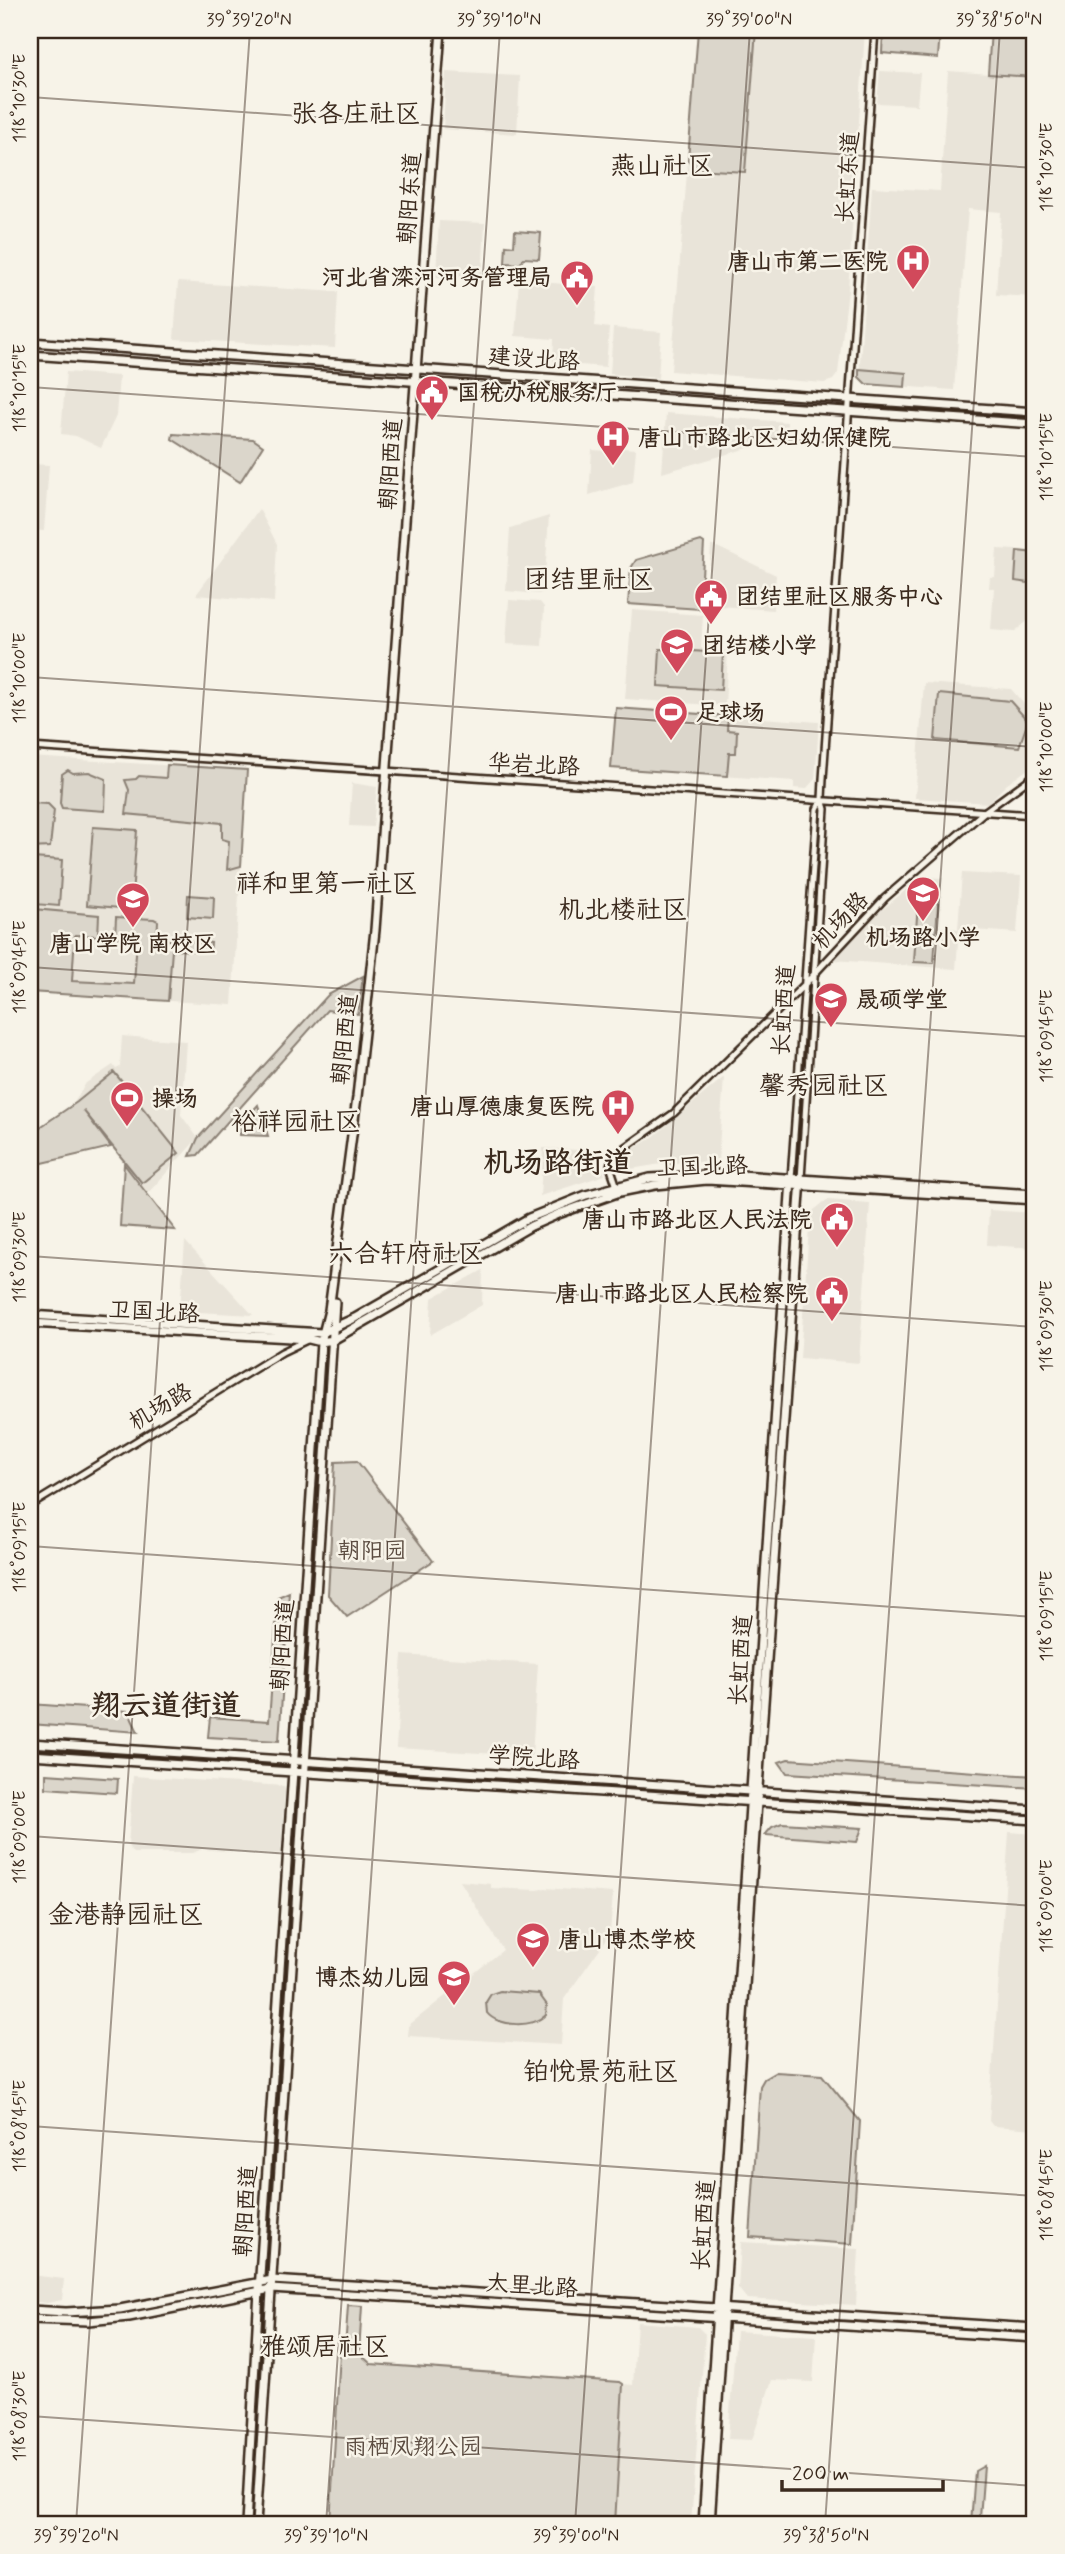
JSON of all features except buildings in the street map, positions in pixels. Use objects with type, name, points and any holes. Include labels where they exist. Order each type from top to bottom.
[{"type":"main road","name":"朝阳东道","points":[[416,369],[441,30]]},
{"type":"main road","name":"建设北路","points":[[30,342],[1035,412]]},
{"type":"main road","name":"建设北路","points":[[30,355],[1035,424]]},
{"type":"main road","name":"朝阳西道","points":[[246,2524],[321,1342],[329,1310],[360,1071],[390,781],[388,772],[416,369]]},
{"type":"main road","name":"朝阳西道","points":[[256,2524],[332,1329],[371,1007],[385,819]]},
{"type":"main road","name":"卫国北路","points":[[30,1315],[322,1333],[529,1218],[559,1204],[618,1189],[707,1180],[791,1182],[1035,1200]]},
{"type":"main road","name":"长虹西道","points":[[754,1790],[791,1182]]},
{"type":"main road","name":"卫国北路","points":[[801,1183],[1035,1194]]},
{"type":"main road","name":"长虹西道","points":[[703,2524],[720,2312],[753,1802],[801,1183]]},
{"type":"main road","name":"卫国北路","points":[[30,1323],[309,1339],[321,1342],[333,1340],[531,1226],[618,1189]]},
{"type":"main road","name":"学院北路","points":[[33,1743],[294,1755],[535,1776],[1035,1810]]},
{"type":"main road","points":[[32,1755],[33,1743]]},
{"type":"main road","name":"学院北路","points":[[32,1755],[1035,1820]]},
{"type":"main road","points":[[533,1787],[535,1776]]},
{"type":"main road","points":[[972,1805],[972,1816]]},
{"type":"main road","name":"大里北路","points":[[30,2310],[66,2312],[120,2309],[260,2282],[272,2285],[720,2312],[1035,2328]]},
{"type":"main road","name":"大里北路","points":[[30,2319],[88,2321],[146,2315],[259,2291],[272,2285]]},
{"type":"main road","name":"长虹西道","points":[[710,2524],[720,2312]]},
{"type":"main road","name":"大里北路","points":[[720,2312],[1035,2338]]},
{"type":"street","name":"长虹东道","points":[[848,410],[874,30]]},
{"type":"street","name":"长虹西道","points":[[801,1183],[825,809],[822,799],[848,410]]},
{"type":"street","name":"华岩北路","points":[[30,747],[1035,815]]},
{"type":"street","name":"机场路","points":[[618,1189],[610,1166],[612,1157],[674,1113],[804,985],[884,898],[984,812],[1035,775]]},
{"type":"street","name":"长虹西道","points":[[791,1182],[817,810],[822,799]]},
{"type":"street","name":"机场路","points":[[30,1506],[282,1352],[309,1339]]},
{"type":"shaded area","points":[[756,30],[865,30],[848,290],[838,373],[833,380],[824,383],[671,371],[688,160],[696,169],[745,172]]},
{"type":"shaded area","points":[[880,71],[920,73],[917,105],[877,103]]},
{"type":"shaded area","name":"唐山市第二医院","points":[[948,71],[1035,77],[1035,297],[996,295],[1001,212],[968,209],[954,390],[866,384],[859,377],[872,187],[940,191]]},
{"type":"shaded area","points":[[446,72],[520,76],[517,134],[443,129]]},
{"type":"shaded area","points":[[439,221],[485,223],[482,279],[434,277]]},
{"type":"shaded area","name":"河北省滦河河务管理局","points":[[519,280],[598,287],[595,326],[609,328],[606,367],[553,363],[554,339],[515,336]]},
{"type":"shaded area","points":[[178,282],[338,292],[335,348],[174,339]]},
{"type":"shaded area","points":[[613,328],[661,332],[658,378],[610,374]]},
{"type":"shaded area","points":[[66,372],[119,376],[116,416],[101,448],[76,436],[61,434]]},
{"type":"shaded area","points":[[666,413],[787,422],[786,437],[662,473]]},
{"type":"shaded area","name":"唐山市路北区妇幼保健院","points":[[609,447],[636,449],[633,482],[589,495],[592,450],[608,451]]},
{"type":"shaded area","points":[[30,464],[49,465],[44,531],[30,530]]},
{"type":"shaded area","points":[[259,509],[277,544],[274,602],[196,595]]},
{"type":"shaded area","points":[[549,516],[544,591],[539,594],[506,591],[510,528]]},
{"type":"shaded area","points":[[711,546],[776,575],[773,610],[707,605]]},
{"type":"shaded area","points":[[997,549],[1035,551],[1035,615],[1014,632],[991,630],[994,588],[989,588],[990,577],[995,577]]},
{"type":"shaded area","points":[[509,600],[540,602],[544,607],[542,646],[506,644]]},
{"type":"shaded area","name":"团结楼小学","points":[[632,610],[703,615],[701,648],[728,650],[725,706],[625,699]]},
{"type":"shaded area","points":[[924,683],[1011,689],[1035,717],[1035,764],[1006,785],[988,803],[915,798]]},
{"type":"shaded area","points":[[616,708],[819,722],[815,779],[806,789],[794,788],[794,781],[611,768]]},
{"type":"shaded area","name":"唐山学院 南校区","points":[[30,757],[247,770],[232,1005],[30,992]]},
{"type":"shaded area","points":[[352,783],[377,787],[373,827],[349,826]]},
{"type":"shaded area","points":[[962,873],[1021,876],[1017,933],[959,929],[956,969],[834,960],[875,916],[921,877],[943,878],[940,927],[958,929]]},
{"type":"shaded area","points":[[122,1036],[186,1041],[181,1115],[198,1138],[148,1193],[75,1101],[86,1083],[113,1065],[116,1069],[120,1067]]},
{"type":"shaded area","points":[[724,1077],[718,1162],[667,1163],[619,1171],[617,1159],[653,1137]]},
{"type":"shaded area","points":[[543,1148],[596,1151],[605,1175],[540,1196]]},
{"type":"shaded area","points":[[827,1200],[870,1203],[859,1363],[800,1358],[810,1213]]},
{"type":"shaded area","points":[[989,1210],[1035,1213],[1035,1248],[987,1245]]},
{"type":"shaded area","points":[[185,1241],[253,1315],[180,1311]]},
{"type":"shaded area","points":[[483,1270],[482,1305],[430,1335],[432,1298]]},
{"type":"shaded area","points":[[402,1655],[538,1664],[532,1756],[396,1748]]},
{"type":"shaded area","points":[[133,1776],[284,1786],[281,1853],[278,1856],[202,1849],[193,1853],[133,1853],[128,1846]]},
{"type":"shaded area","points":[[1009,1832],[1035,1834],[1035,2129],[993,2126],[989,2121]]},
{"type":"shaded area","name":"唐山博杰学校","points":[[460,1881],[491,1884],[491,1888],[545,1888],[613,1893],[610,1934],[564,1999],[561,2045],[408,2036],[409,2025],[503,1950]]},
{"type":"shaded area","points":[[741,2242],[859,2249],[856,2305],[747,2299],[738,2288]]},
{"type":"shaded area","points":[[30,2275],[64,2279],[62,2300],[47,2303],[30,2301]]},
{"type":"shaded area","points":[[637,2322],[698,2327],[705,2334],[691,2524],[615,2524],[623,2384],[633,2385]]},
{"type":"shaded area","points":[[736,2331],[816,2336],[813,2382],[772,2380],[752,2440],[728,2439]]},
{"type":"green space","points":[[698,30],[756,30],[745,172],[696,169],[688,160]]},
{"type":"green space","points":[[883,30],[940,30],[938,58],[882,53]]},
{"type":"green space","points":[[991,30],[1035,30],[1035,77],[988,74]]},
{"type":"green space","points":[[515,231],[541,233],[539,259],[524,258],[520,264],[505,263],[506,245],[514,246]]},
{"type":"green space","points":[[859,369],[906,373],[905,387],[866,384],[859,377]]},
{"type":"green space","points":[[173,434],[253,439],[263,446],[240,482],[172,439]]},
{"type":"green space","points":[[701,541],[704,543],[700,609],[628,604],[631,568],[636,560]]},
{"type":"green space","points":[[1017,551],[1035,553],[1035,584],[1015,581]]},
{"type":"green space","points":[[660,649],[723,653],[721,690],[658,686]]},
{"type":"green space","points":[[939,694],[1010,701],[1028,721],[1019,747],[935,740]]},
{"type":"green space","points":[[616,708],[728,716],[727,730],[737,731],[736,753],[729,753],[727,776],[611,768]]},
{"type":"green space","points":[[167,765],[247,770],[241,866],[227,870],[229,841],[222,839],[222,823],[126,814],[129,790],[125,780],[139,776],[166,778]]},
{"type":"green space","points":[[68,770],[73,773],[89,772],[106,779],[105,811],[62,808],[62,774]]},
{"type":"green space","points":[[30,803],[48,804],[54,810],[50,847],[30,848]]},
{"type":"green space","points":[[93,827],[137,830],[131,909],[87,905]]},
{"type":"green space","points":[[32,858],[62,860],[59,906],[35,904],[34,909],[99,915],[98,936],[75,935],[72,981],[134,984],[137,938],[115,937],[116,917],[154,919],[158,921],[157,939],[211,943],[210,951],[172,950],[168,1001],[30,992]]},
{"type":"green space","points":[[188,895],[214,897],[213,919],[187,917]]},
{"type":"green space","points":[[918,901],[938,903],[934,963],[914,962]]},
{"type":"green space","points":[[363,976],[358,1014],[327,1010],[198,1155],[190,1156],[198,1138],[328,995]]},
{"type":"green space","points":[[114,1072],[179,1153],[142,1183],[83,1110],[111,1147],[30,1166],[30,1134],[77,1102]]},
{"type":"green space","points":[[258,1105],[268,1136],[240,1135],[240,1125]]},
{"type":"green space","points":[[124,1164],[175,1230],[120,1226]]},
{"type":"green space","name":"朝阳园","points":[[357,1461],[433,1561],[347,1617],[328,1595],[335,1462]]},
{"type":"green space","points":[[289,1592],[279,1741],[208,1737],[210,1717],[269,1721],[278,1597]]},
{"type":"green space","points":[[30,1704],[128,1711],[138,1732],[30,1724]]},
{"type":"green space","points":[[788,1759],[1035,1776],[1035,1788],[787,1773],[779,1762]]},
{"type":"green space","points":[[46,1774],[118,1779],[117,1793],[46,1788]]},
{"type":"green space","points":[[782,1823],[862,1828],[857,1842],[765,1835],[772,1827]]},
{"type":"green space","points":[[500,1991],[539,1994],[547,2005],[546,2015],[525,2024],[507,2023],[492,2018],[487,2013],[486,2002],[491,1994]]},
{"type":"green space","points":[[776,2072],[822,2075],[860,2121],[852,2244],[750,2237],[760,2086],[764,2079]]},
{"type":"green space","name":"雨栖凤翔公园","points":[[348,2305],[362,2306],[359,2353],[371,2364],[623,2384],[615,2524],[330,2524],[340,2353],[345,2350]]},
{"type":"green space","points":[[984,2466],[980,2518],[995,2518],[994,2524],[971,2524],[975,2471]]},
{"type":"place","name":"唐山市第二医院","points":[[913,291]]},
{"type":"place","name":"河北省滦河河务管理局","points":[[577,307]]},
{"type":"place","name":"国税办税服务厅","points":[[432,422]]},
{"type":"place","name":"唐山市路北区妇幼保健院","points":[[613,467]]},
{"type":"place","name":"团结里社区服务中心","points":[[711,626]]},
{"type":"place","name":"团结楼小学","points":[[677,675]]},
{"type":"place","name":"足球场","points":[[671,742]]},
{"type":"place","name":"机场路小学","points":[[923,923]]},
{"type":"place","name":"唐山学院 南校区","points":[[133,929]]},
{"type":"place","name":"晟硕学堂","points":[[831,1029]]},
{"type":"place","name":"操场","points":[[127,1128]]},
{"type":"place","name":"唐山厚德康复医院","points":[[618,1136]]},
{"type":"place","name":"唐山市路北区人民法院","points":[[837,1249]]},
{"type":"place","name":"唐山市路北区人民检察院","points":[[832,1323]]},
{"type":"place","name":"唐山博杰学校","points":[[533,1969]]},
{"type":"place","name":"博杰幼儿园","points":[[454,2007]]},
{"type":"district","name":"张各庄社区","points":[[356,113]]},
{"type":"district","name":"燕山社区","points":[[662,165]]},
{"type":"district","name":"团结里社区","points":[[589,579]]},
{"type":"district","name":"祥和里第一社区","points":[[327,883]]},
{"type":"district","name":"机北楼社区","points":[[623,909]]},
{"type":"district","name":"馨秀园社区","points":[[824,1085]]},
{"type":"district","name":"裕祥园社区","points":[[296,1121]]},
{"type":"district","name":"机场路街道","points":[[558,1162]]},
{"type":"district","name":"六合轩府社区","points":[[406,1253]]},
{"type":"district","name":"翔云道街道","points":[[166,1705]]},
{"type":"district","name":"金港静园社区","points":[[126,1914]]},
{"type":"district","name":"铂悦景苑社区","points":[[601,2071]]},
{"type":"district","name":"雅颂居社区","points":[[325,2346]]}]
